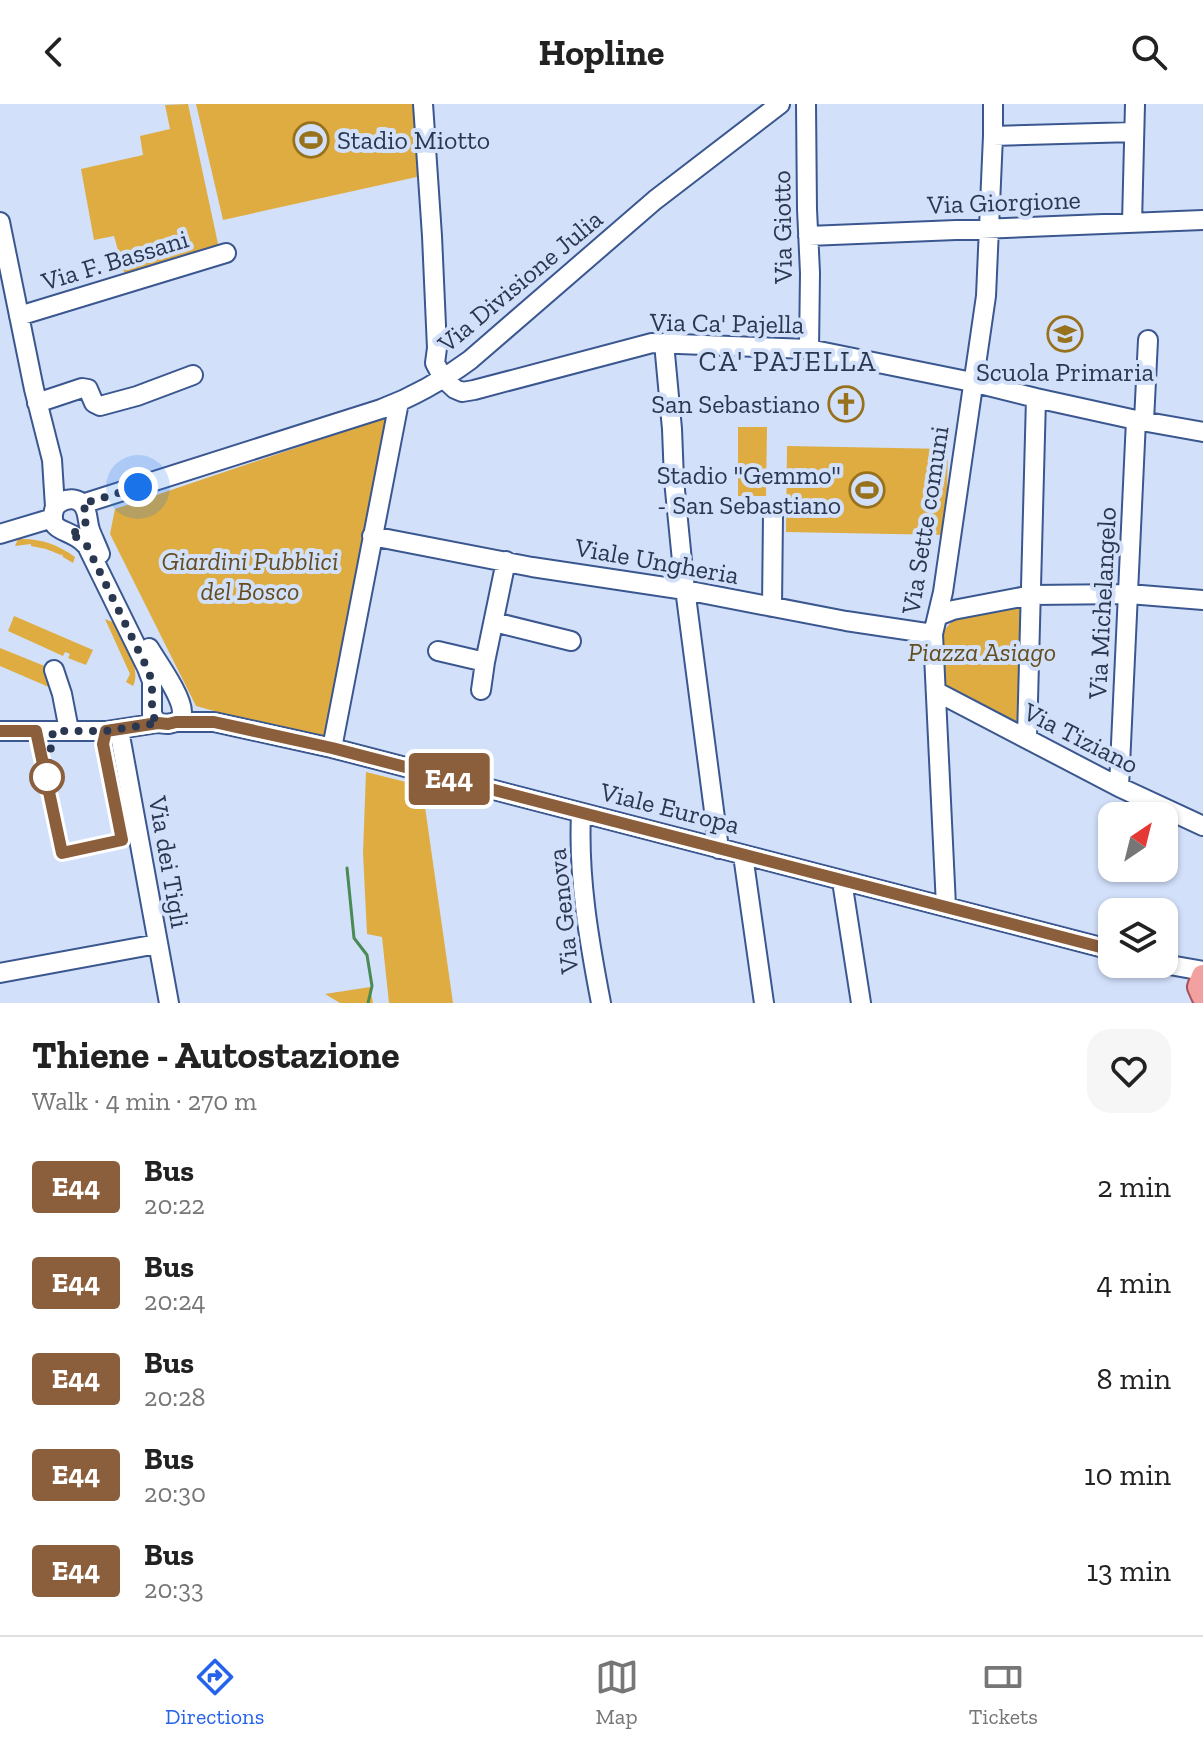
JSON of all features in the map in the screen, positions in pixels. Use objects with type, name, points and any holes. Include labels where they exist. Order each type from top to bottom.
[{"type":"street","points":[[423,104],[433,253],[435,363],[443,378]]},
{"type":"street","name":"Via Divisione Julia","points":[[81,508],[399,402],[443,378],[470,360],[760,110],[780,104]]},
{"type":"street","name":"Via Giotto","points":[[806,104],[809,349]]},
{"type":"street","name":"Via Sette comuni","points":[[946,906],[936,625],[986,296],[993,104]]},
{"type":"street","points":[[1132,223],[1135,104]]},
{"type":"street","points":[[993,136],[1134,132]]},
{"type":"street","name":"Via Giorgione","points":[[808,236],[1203,220]]},
{"type":"street","points":[[0,222],[37,403],[52,460],[54,523],[87,546],[147,668],[152,681],[152,715],[167,722],[181,718],[176,694],[104,562],[81,508],[52,460]]},
{"type":"street","name":"Via F. Bassani","points":[[19,316],[226,253]]},
{"type":"street","name":"Via Michelangelo","points":[[1119,787],[1140,421],[1148,340]]},
{"type":"street","name":"Via Ca' Pajella","points":[[443,378],[462,392],[652,343],[809,349],[1203,432]]},
{"type":"street","points":[[664,343],[685,590],[719,849]]},
{"type":"street","points":[[37,403],[82,388],[88,389],[94,403],[100,406],[193,375]]},
{"type":"street","points":[[1027,738],[1036,398]]},
{"type":"street","points":[[332,748],[399,402]]},
{"type":"street","points":[[0,534],[54,513],[63,500],[81,508]]},
{"type":"street","points":[[69,533],[79,531],[81,508]]},
{"type":"street","points":[[772,607],[773,515]]},
{"type":"street","name":"Viale Ungheria","points":[[372,536],[772,607],[936,625]]},
{"type":"street","points":[[481,690],[506,561]]},
{"type":"street","points":[[936,625],[953,610],[1032,595],[1129,594],[1203,600]]},
{"type":"street","points":[[494,622],[571,641]]},
{"type":"street","points":[[438,651],[485,662]]},
{"type":"street","points":[[54,670],[68,725]]},
{"type":"street","name":"Via Tiziano","points":[[937,692],[1119,787],[1203,826]]},
{"type":"street","name":"Viale Europa","points":[[176,694],[214,722]]},
{"type":"street","name":"Viale Europa","points":[[0,731],[119,730],[167,722],[214,722],[332,748],[1098,946]]},
{"type":"street","name":"Via dei Tigli","points":[[119,730],[169,1003]]},
{"type":"street","name":"Via Genova","points":[[581,814],[579,844],[590,951],[601,1003]]},
{"type":"street","points":[[743,855],[764,1003]]},
{"type":"street","points":[[842,881],[861,1003]]},
{"type":"street","points":[[0,973],[157,944]]},
{"type":"street","points":[[1178,969],[1202,982]]},
{"type":"green space","points":[[188,104],[220,253],[126,279],[114,236],[94,240],[81,169],[143,155],[140,136],[170,129],[165,105]]},
{"type":"green space","name":"Stadio Miotto","points":[[196,104],[416,104],[421,176],[223,220]]},
{"type":"green space","name":"Giardini Pubblici del Bosco","points":[[387,417],[326,742],[196,706],[110,534],[115,509]]},
{"type":"green space","points":[[738,427],[767,427],[766,496],[738,496]]},
{"type":"green space","name":"Stadio \"Gemmo\" - San Sebastiano","points":[[787,446],[948,449],[946,535],[786,532]]},
{"type":"green space","points":[[18,539],[55,545],[75,557],[73,563],[62,554],[31,544],[15,546]]},
{"type":"green space","name":"Piazza Asiago","points":[[1025,607],[1021,729],[943,688],[941,644],[945,631],[961,616],[986,610]]},
{"type":"green space","points":[[14,616],[93,650],[86,665],[68,658],[70,654],[65,652],[63,656],[8,631]]},
{"type":"green space","points":[[105,619],[115,623],[130,654],[135,671],[133,686],[126,682],[130,674]]},
{"type":"green space","points":[[0,648],[47,667],[58,691],[0,666]]},
{"type":"green space","points":[[366,772],[422,786],[453,1003],[389,1003],[382,937],[367,934],[363,853]]},
{"type":"green space","points":[[370,987],[373,1003],[340,1003],[325,994]]},
{"type":"waterway","points":[[347,868],[354,938],[367,955],[372,986],[368,1003]]},
{"type":"bus line","name":"E44","points":[[0,731],[36,731],[62,853],[122,840],[103,744],[106,731],[158,723],[214,722],[332,748],[1098,946]]},
{"type":"place","name":"Stadio Miotto","points":[[311,140]]},
{"type":"place","name":"Scuola Primaria","points":[[1065,334]]},
{"type":"place","name":"San Sebastiano","points":[[846,404]]},
{"type":"place","name":"Stadio \"Gemmo\" - San Sebastiano","points":[[867,490]]},
{"type":"district","name":"CA' PAJELLA","points":[[788,361]]},
{"type":"route","points":[[47,777],[53,731],[106,731],[158,723],[152,715],[153,690],[147,668],[87,546],[69,533],[79,531],[87,520],[82,504],[138,487]]}]
